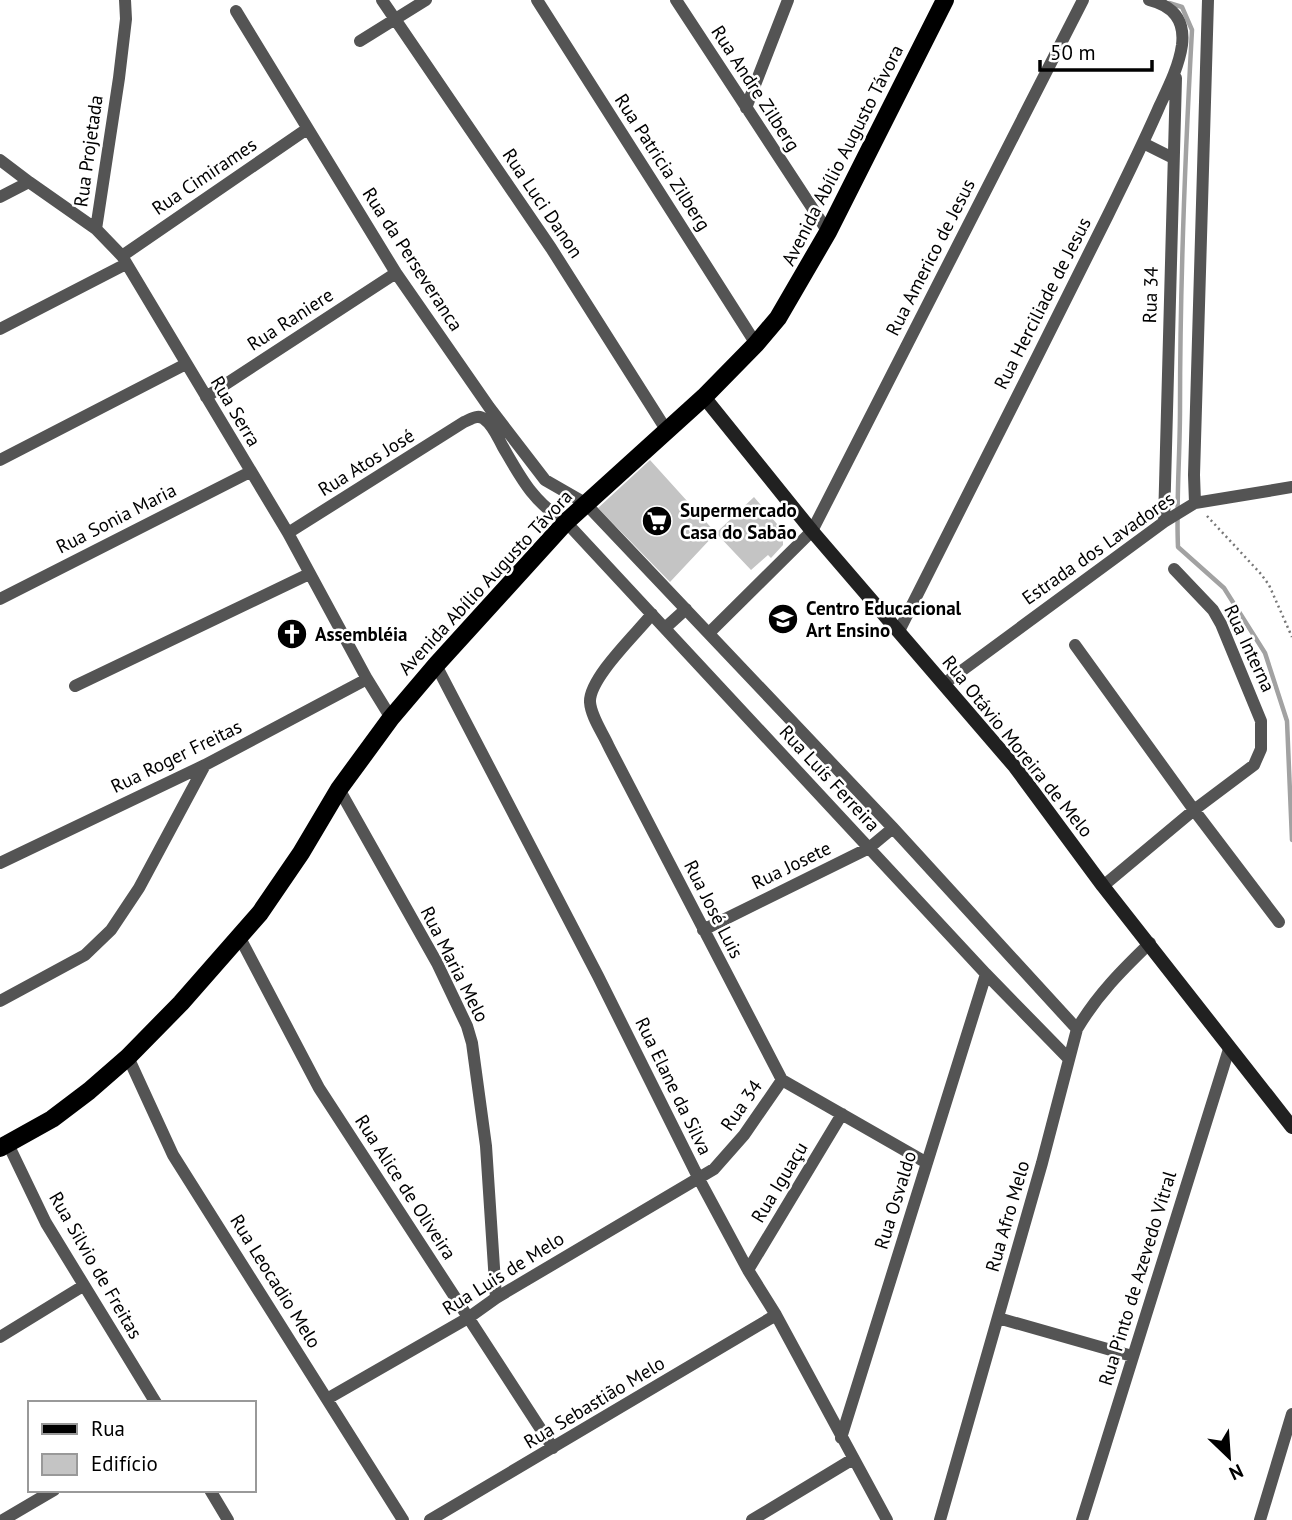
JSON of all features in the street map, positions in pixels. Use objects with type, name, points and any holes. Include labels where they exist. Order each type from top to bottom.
[{"type":"main road","name":"Avenida Abílio Augusto Távora","points":[[4,1146],[76,1102],[128,1057],[240,938],[278,888],[339,789],[391,718],[436,665],[566,522],[704,397],[756,344],[791,298],[828,232],[945,0]]},
{"type":"street","name":"Rua Projetada","points":[[96,229],[119,78],[126,19],[125,0]]},
{"type":"street","name":"Rua Luci Danon","points":[[382,0],[551,248],[667,431]]},
{"type":"street","points":[[360,41],[426,0]]},
{"type":"street","name":"Rua Patricia Zilberg","points":[[537,0],[756,344]]},
{"type":"street","name":"Rua Andre Zilberg","points":[[676,0],[828,232]]},
{"type":"street","points":[[746,108],[788,0]]},
{"type":"street","name":"Rua Americo de Jesus","points":[[709,633],[812,531],[1083,0]]},
{"type":"street","name":"Rua Herciliade de Jesus","points":[[899,631],[1143,143],[1176,70],[1182,46],[1182,27],[1173,10],[1149,0]]},
{"type":"street","points":[[1192,505],[1208,0]]},
{"type":"street","name":"Rua da Perseveranca","points":[[236,10],[396,273],[489,407],[540,474],[562,492],[585,503]]},
{"type":"street","name":"Rua 34","points":[[1168,519],[1176,70]]},
{"type":"street","name":"Rua Cimirames","points":[[0,328],[124,260],[307,129]]},
{"type":"street","points":[[1143,143],[1173,159]]},
{"type":"street","name":"Rua Serra","points":[[0,160],[96,229],[124,260],[288,533],[391,718]]},
{"type":"street","points":[[0,197],[29,182]]},
{"type":"street","name":"Rua Raniere","points":[[206,397],[396,273]]},
{"type":"street","points":[[0,460],[186,364]]},
{"type":"street","name":"Rua Otávio Moreira de Melo","points":[[704,397],[812,531],[1015,767],[1103,886],[1292,1127]]},
{"type":"street","name":"Rua Luís Ferreira","points":[[464,422],[477,416],[486,420],[539,503],[566,522],[986,974],[1069,1058]]},
{"type":"street","name":"Rua Atos José","points":[[288,533],[464,422]]},
{"type":"street","name":"Rua Sonia Maria","points":[[0,599],[250,472]]},
{"type":"street","name":"Estrada dos Lavadores","points":[[945,683],[1168,519],[1192,505],[1292,487]]},
{"type":"street","name":"Rua Luís Ferreira","points":[[585,503],[893,828],[1077,1029]]},
{"type":"street","name":"Rua Interna","points":[[1103,886],[1194,810],[1254,765],[1261,749],[1261,721],[1221,624],[1213,610],[1174,569]]},
{"type":"street","points":[[75,686],[309,574]]},
{"type":"street","points":[[666,628],[686,609]]},
{"type":"street","name":"Rua José Luis","points":[[652,614],[601,675],[590,699],[609,747],[782,1080]]},
{"type":"street","points":[[1075,645],[1279,922]]},
{"type":"street","name":"Rua Elane da Silva","points":[[436,665],[598,976],[699,1179],[887,1520]]},
{"type":"street","name":"Rua Roger Freitas","points":[[0,863],[205,765],[367,679]]},
{"type":"street","points":[[0,1001],[85,955],[111,930],[139,888],[205,765]]},
{"type":"street","name":"Rua Maria Melo","points":[[339,789],[437,963],[467,1026],[472,1043],[486,1146],[496,1298]]},
{"type":"street","name":"Rua Josete","points":[[703,930],[869,848],[893,828]]},
{"type":"street","name":"Rua Alice de Oliveira","points":[[240,938],[319,1088],[554,1448]]},
{"type":"street","name":"Rua Afro Melo","points":[[940,1520],[999,1318],[1077,1029],[1108,984],[1150,943]]},
{"type":"street","name":"Rua Osvaldo","points":[[841,1438],[986,974]]},
{"type":"street","name":"Rua Pinto de Azevedo Vitral","points":[[1082,1520],[1229,1049]]},
{"type":"street","name":"Rua Leocadio Melo","points":[[128,1057],[173,1155],[403,1520]]},
{"type":"street","points":[[782,1080],[927,1163]]},
{"type":"street","name":"Rua 34","points":[[699,1179],[727,1157],[782,1080]]},
{"type":"street","name":"Rua Iguaçu","points":[[748,1270],[842,1114]]},
{"type":"street","name":"Rua Silvio de Freitas","points":[[4,1146],[83,1286],[155,1401]]},
{"type":"street","name":"Rua Luis de Melo","points":[[327,1399],[699,1179]]},
{"type":"street","points":[[0,1338],[83,1286]]},
{"type":"street","name":"Rua Sebastião Melo","points":[[430,1520],[776,1315]]},
{"type":"street","points":[[999,1318],[1132,1356]]},
{"type":"street","points":[[1259,1520],[1292,1414]]},
{"type":"street","points":[[752,1520],[853,1459]]},
{"type":"street","points":[[3,1520],[51,1492]]},
{"type":"street","points":[[211,1492],[228,1520]]},
{"type":"path","points":[[1192,505],[1261,574],[1272,591],[1292,637]]},
{"type":"building","name":"Supermercado Casa do Sabão","points":[[650,460],[716,533],[670,582],[598,508]]},
{"type":"building","points":[[754,497],[783,531],[783,545],[771,558],[768,555],[751,570],[716,533]]},
{"type":"waterway","points":[[1169,3],[1182,7],[1192,30],[1182,266],[1178,547],[1224,588],[1265,653],[1287,721],[1292,840]]},
{"type":"place","name":"Supermercado Casa do Sabão","points":[[657,521]]},
{"type":"place","name":"Centro Educacional Art Ensino","points":[[783,619]]},
{"type":"place","name":"Assembléia","points":[[292,634]]}]
